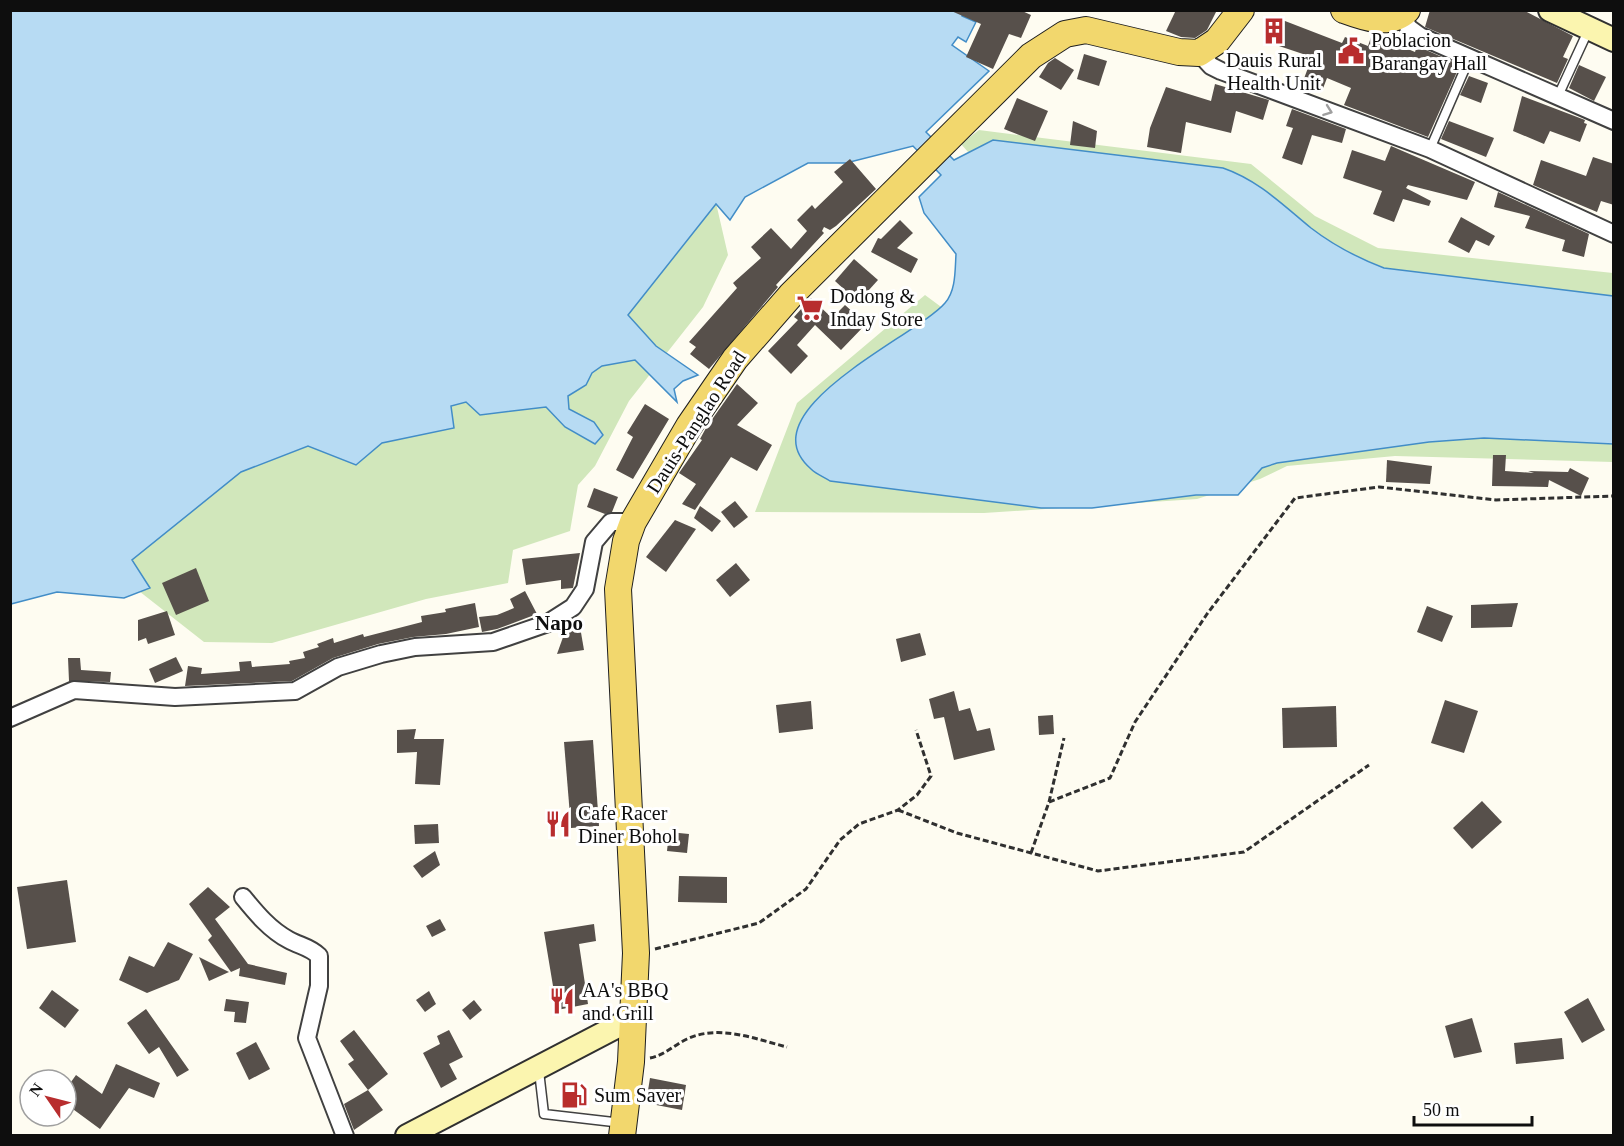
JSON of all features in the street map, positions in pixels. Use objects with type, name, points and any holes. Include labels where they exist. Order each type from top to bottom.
[{"type":"main road","points":[[1199,53],[1217,41],[1240,10]]},
{"type":"main road","points":[[1344,10],[1375,19],[1404,13]]},
{"type":"main road","points":[[1550,10],[1614,40]]},
{"type":"main road","name":"Dauis-Panglao Road","points":[[623,1129],[631,1062],[636,953],[618,600],[620,567],[633,522],[689,426],[756,333],[922,162],[1031,56],[1065,34],[1092,31],[1179,52],[1199,53]]},
{"type":"main road","points":[[407,1136],[633,1018]]},
{"type":"street","points":[[1404,13],[1409,28],[1420,36],[1614,121]]},
{"type":"street","points":[[1199,53],[1211,66],[1221,71],[1430,149],[1614,234]]},
{"type":"street","points":[[10,718],[74,690],[175,697],[295,691],[338,667],[381,654],[416,647],[493,642],[548,623],[573,607],[585,590],[594,542],[599,534],[611,522],[633,522]]},
{"type":"street","points":[[243,897],[259,917],[278,932],[312,949],[319,956],[319,986],[307,1038],[345,1136]]},
{"type":"lane","points":[[1558,96],[1589,28]]},
{"type":"lane","points":[[1430,149],[1470,57]]},
{"type":"lane","points":[[538,1067],[544,1114],[623,1129]]},
{"type":"path","points":[[1049,802],[1110,778],[1135,722],[1207,614],[1295,498],[1379,487],[1496,500],[1614,496]]},
{"type":"path","points":[[636,953],[759,923],[806,889],[840,840],[859,824],[898,810],[917,795],[931,776],[916,730]]},
{"type":"path","points":[[1031,853],[1049,802],[1064,738]]},
{"type":"path","points":[[898,810],[957,833],[1098,871],[1244,852],[1369,765]]},
{"type":"path","points":[[631,1062],[661,1056],[688,1038],[718,1031],[787,1047]]},
{"type":"green space","points":[[979,130],[1251,164],[1315,216],[1378,248],[1613,273],[1613,462],[1395,456],[1287,466],[1260,479],[1197,499],[984,513],[755,512],[797,403],[925,295],[1036,377],[976,161],[961,144]]},
{"type":"green space","points":[[716,203],[728,255],[703,307],[629,401],[595,466],[578,485],[570,531],[513,550],[508,583],[426,599],[272,643],[204,642],[130,584],[128,544],[149,516]]},
{"type":"water","points":[[11,11],[962,11],[962,16],[976,22],[966,42],[958,37],[952,45],[989,71],[926,132],[954,160],[993,140],[1223,168],[1259,186],[1328,240],[1384,268],[1613,296],[1613,444],[1484,438],[1429,442],[1277,463],[1262,468],[1238,495],[1196,495],[1092,508],[1041,508],[830,481],[811,469],[796,447],[800,423],[817,400],[842,377],[945,303],[953,286],[956,254],[924,213],[919,197],[941,175],[913,146],[846,163],[808,163],[745,197],[730,220],[716,204],[628,315],[656,346],[698,375],[683,381],[674,389],[677,402],[635,360],[602,366],[592,373],[586,385],[568,396],[569,409],[594,422],[603,435],[595,444],[565,427],[546,407],[480,415],[466,402],[451,406],[454,428],[382,443],[356,465],[308,446],[241,472],[132,560],[150,588],[124,598],[57,592],[11,604]]},
{"type":"building","points":[[949,10],[1020,10],[1031,15],[1021,38],[1009,34],[993,69],[966,57],[981,24]]},
{"type":"building","points":[[1176,10],[1217,10],[1207,30],[1195,38],[1181,37],[1166,31]]},
{"type":"building","points":[[1430,10],[1523,10],[1573,36],[1563,57],[1568,59],[1557,83],[1425,27]]},
{"type":"building","points":[[1269,18],[1285,21],[1342,43],[1345,37],[1368,46],[1372,34],[1415,52],[1417,46],[1460,65],[1428,137],[1344,105],[1351,88],[1327,78],[1322,91],[1302,84],[1312,57],[1264,41]]},
{"type":"building","points":[[1084,54],[1107,61],[1099,86],[1077,79]]},
{"type":"building","points":[[1055,58],[1074,70],[1061,90],[1039,77],[1048,63]]},
{"type":"building","points":[[1579,65],[1606,77],[1594,101],[1569,88]]},
{"type":"building","points":[[1469,76],[1488,83],[1481,103],[1460,95]]},
{"type":"building","points":[[1215,84],[1269,100],[1263,120],[1236,111],[1231,133],[1186,122],[1181,153],[1147,147],[1150,128],[1166,87],[1211,101]]},
{"type":"building","points":[[1522,96],[1585,120],[1584,123],[1587,124],[1580,142],[1550,131],[1544,144],[1513,131]]},
{"type":"building","points":[[1017,98],[1048,111],[1035,141],[1004,129]]},
{"type":"building","points":[[1292,109],[1346,129],[1342,143],[1312,135],[1302,165],[1282,158],[1293,128],[1286,126]]},
{"type":"building","points":[[1073,121],[1097,131],[1095,148],[1070,145]]},
{"type":"building","points":[[1449,121],[1494,138],[1486,157],[1441,139]]},
{"type":"building","points":[[1391,146],[1475,182],[1467,200],[1408,185],[1406,188],[1431,201],[1429,206],[1403,199],[1394,222],[1373,214],[1382,191],[1343,178],[1352,150],[1385,161]]},
{"type":"building","points":[[1593,157],[1614,164],[1614,205],[1601,201],[1597,212],[1533,185],[1541,160],[1586,176]]},
{"type":"building","points":[[850,159],[876,189],[836,226],[830,230],[824,227],[822,231],[824,233],[776,285],[778,287],[709,369],[690,354],[696,347],[689,342],[737,288],[733,283],[761,258],[751,247],[771,228],[791,249],[807,231],[797,220],[812,205],[815,209],[843,182],[834,172]]},
{"type":"building","points":[[1498,192],[1589,234],[1584,257],[1562,251],[1565,240],[1525,228],[1530,216],[1494,207]]},
{"type":"building","points":[[1461,217],[1495,236],[1489,246],[1476,240],[1469,253],[1448,242]]},
{"type":"building","points":[[900,220],[913,233],[897,248],[918,259],[911,273],[871,252],[878,238],[881,239]]},
{"type":"building","points":[[854,259],[878,280],[858,302],[835,281]]},
{"type":"building","points":[[811,298],[832,318],[845,305],[866,324],[841,350],[815,325],[797,345],[808,356],[791,374],[768,351],[798,320],[794,317]]},
{"type":"building","points":[[737,384],[758,403],[737,425],[772,445],[757,471],[731,457],[695,510],[682,504],[696,484],[679,473],[702,440],[700,439],[706,428]]},
{"type":"building","points":[[645,404],[669,419],[633,479],[616,470],[633,437],[627,433]]},
{"type":"building","points":[[1493,455],[1506,455],[1505,471],[1568,472],[1570,468],[1589,478],[1581,496],[1549,480],[1548,487],[1492,486]]},
{"type":"building","points":[[1387,460],[1432,466],[1430,484],[1386,482]]},
{"type":"building","points":[[594,488],[618,497],[612,512],[605,514],[587,507]]},
{"type":"building","points":[[735,501],[748,517],[734,528],[721,512]]},
{"type":"building","points":[[700,506],[721,521],[712,532],[694,518]]},
{"type":"building","points":[[675,520],[696,529],[666,572],[646,557]]},
{"type":"building","points":[[580,553],[573,588],[561,589],[561,580],[526,585],[522,559]]},
{"type":"building","points":[[736,563],[750,580],[730,597],[716,580]]},
{"type":"building","points":[[196,568],[209,601],[176,615],[162,583]]},
{"type":"building","points":[[525,591],[537,614],[497,629],[482,632],[479,617],[497,615],[514,608],[510,599]]},
{"type":"building","points":[[475,603],[479,627],[378,644],[333,658],[292,681],[185,686],[188,666],[202,668],[201,674],[240,671],[239,662],[251,661],[252,667],[290,664],[289,661],[305,658],[303,652],[319,647],[317,644],[333,638],[334,643],[363,634],[364,637],[422,622],[421,616],[446,612],[445,609]]},
{"type":"building","points":[[1518,603],[1512,627],[1471,628],[1471,605]]},
{"type":"building","points":[[1427,606],[1453,616],[1442,642],[1417,632]]},
{"type":"building","points":[[167,611],[175,635],[148,644],[146,638],[138,641],[138,620]]},
{"type":"building","points":[[579,621],[584,650],[557,654],[567,626]]},
{"type":"building","points":[[920,633],[926,655],[901,662],[896,639]]},
{"type":"building","points":[[176,657],[183,671],[155,683],[149,669]]},
{"type":"building","points":[[68,658],[80,658],[81,670],[111,672],[110,682],[69,681]]},
{"type":"building","points":[[954,691],[959,711],[970,708],[977,731],[990,728],[995,750],[954,760],[944,717],[934,719],[929,699]]},
{"type":"building","points":[[1445,700],[1478,711],[1464,753],[1431,743]]},
{"type":"building","points":[[811,701],[813,729],[779,733],[776,705]]},
{"type":"building","points":[[1336,706],[1337,747],[1283,748],[1282,708]]},
{"type":"building","points":[[1053,715],[1054,734],[1039,735],[1038,716]]},
{"type":"building","points":[[416,729],[414,739],[444,739],[440,785],[415,784],[417,752],[397,753],[397,730]]},
{"type":"building","points":[[593,740],[599,826],[571,828],[564,742]]},
{"type":"building","points":[[1482,801],[1502,822],[1472,849],[1453,828]]},
{"type":"building","points":[[438,824],[439,843],[415,844],[414,825]]},
{"type":"building","points":[[669,832],[689,834],[687,853],[667,851]]},
{"type":"building","points":[[435,851],[440,865],[422,878],[413,866]]},
{"type":"building","points":[[679,876],[727,877],[727,903],[678,902]]},
{"type":"building","points":[[67,880],[76,942],[27,949],[17,887]]},
{"type":"building","points":[[208,887],[230,907],[215,919],[248,964],[287,973],[285,985],[239,976],[240,968],[231,972],[208,940],[212,936],[189,904]]},
{"type":"building","points":[[440,919],[446,930],[432,937],[426,926]]},
{"type":"building","points":[[594,924],[596,941],[579,944],[588,1004],[557,1010],[544,932]]},
{"type":"building","points":[[168,942],[193,954],[179,980],[147,993],[119,980],[129,956],[154,967]]},
{"type":"building","points":[[199,957],[229,972],[209,981]]},
{"type":"building","points":[[52,990],[79,1010],[65,1028],[39,1008]]},
{"type":"building","points":[[429,991],[436,1004],[425,1012],[416,1000]]},
{"type":"building","points":[[1588,998],[1605,1030],[1582,1043],[1564,1012]]},
{"type":"building","points":[[226,999],[249,1002],[246,1023],[234,1022],[235,1012],[224,1011]]},
{"type":"building","points":[[474,1000],[482,1010],[470,1020],[462,1010]]},
{"type":"building","points":[[146,1009],[189,1070],[177,1077],[159,1047],[149,1054],[127,1023]]},
{"type":"building","points":[[1472,1018],[1482,1052],[1454,1058],[1445,1026]]},
{"type":"building","points":[[354,1030],[388,1074],[368,1090],[348,1064],[354,1060],[340,1041]]},
{"type":"building","points":[[449,1030],[463,1057],[449,1064],[457,1079],[441,1088],[423,1053],[440,1044],[437,1036]]},
{"type":"building","points":[[1562,1038],[1564,1059],[1516,1064],[1514,1043]]},
{"type":"building","points":[[256,1042],[270,1069],[249,1080],[236,1053]]},
{"type":"building","points":[[116,1064],[160,1083],[154,1098],[129,1088],[100,1129],[78,1113],[78,1076],[102,1094]]},
{"type":"building","points":[[650,1078],[686,1085],[682,1110],[646,1103]]},
{"type":"building","points":[[368,1090],[383,1110],[354,1130],[344,1104]]},
{"type":"place","name":"Dauis Rural Health Unit","points":[[1274,31]]},
{"type":"place","name":"Poblacion Barangay Hall","points":[[1351,51]]},
{"type":"place","name":"Dodong & Inday Store","points":[[810,308]]},
{"type":"place","name":"Cafe Racer Diner Bohol","points":[[558,824]]},
{"type":"place","name":"AA's BBQ and Grill","points":[[562,1001]]},
{"type":"place","name":"Sum Saver","points":[[574,1095]]},
{"type":"district","name":"Napo","points":[[559,623]]}]
